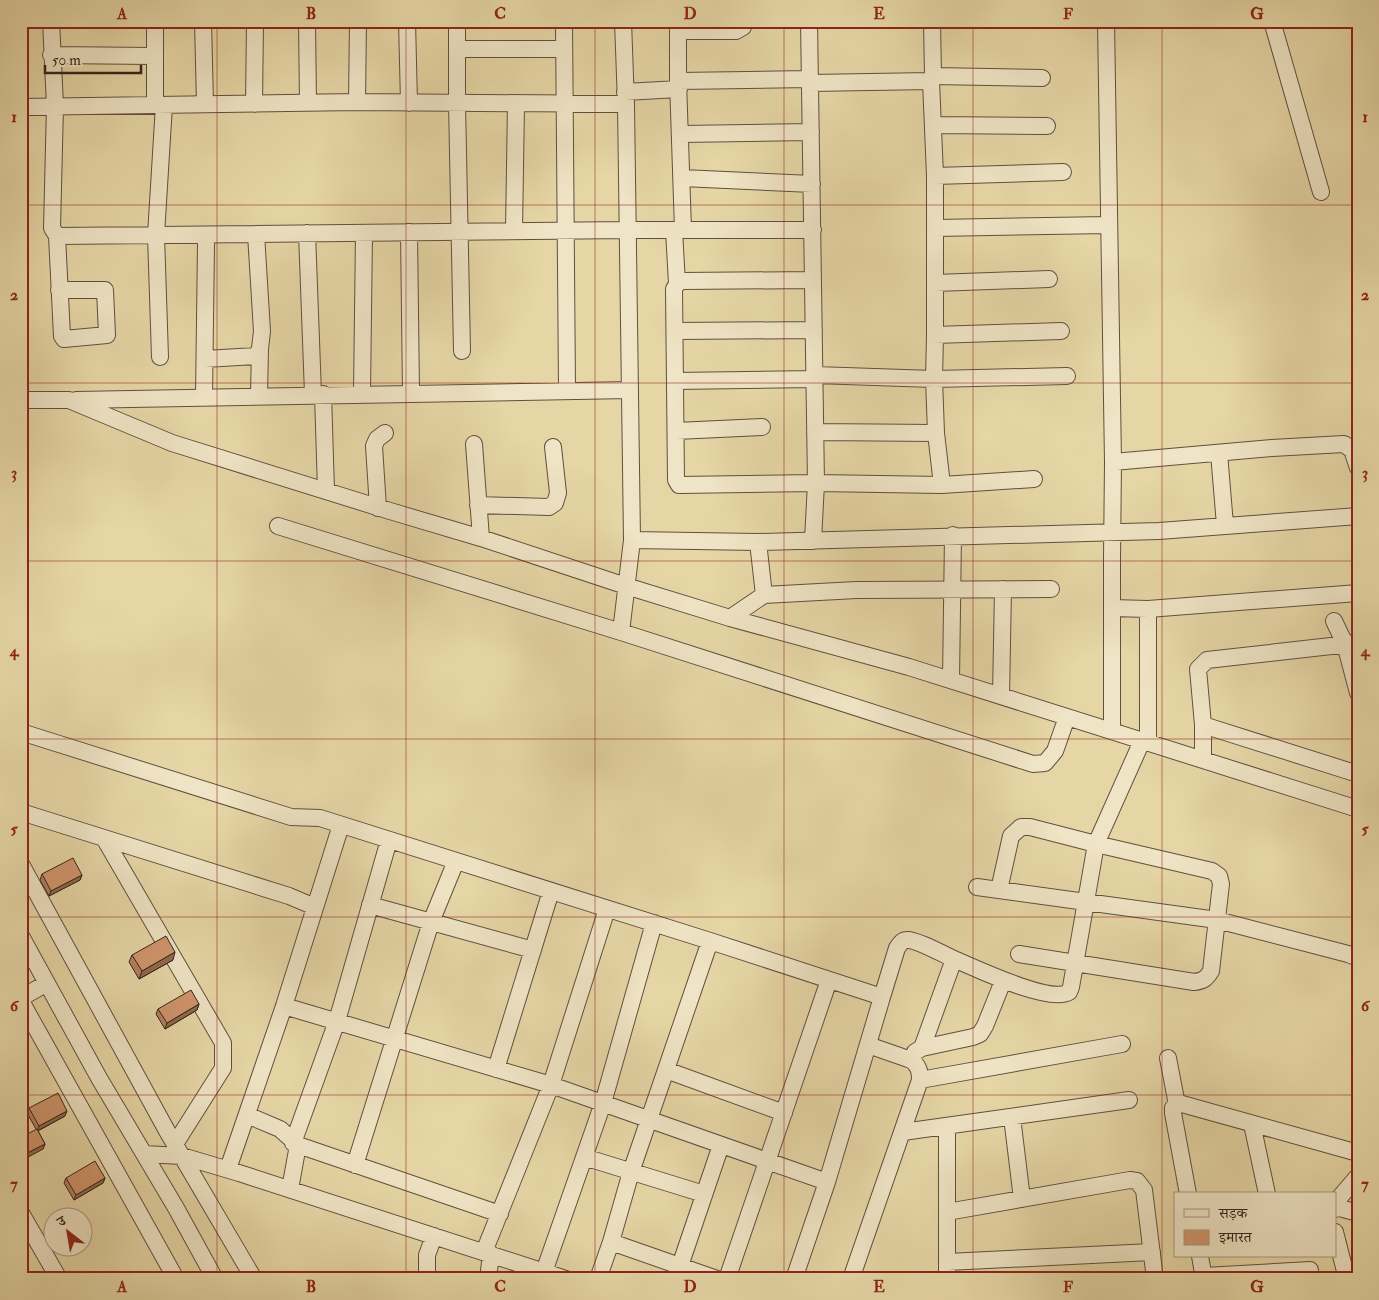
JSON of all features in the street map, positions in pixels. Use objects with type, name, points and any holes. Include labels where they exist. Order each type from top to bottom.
[{"type":"street","points":[[51,21],[51,55],[55,106],[52,228],[57,236],[59,290]]},
{"type":"street","points":[[155,21],[155,56],[159,105],[156,235],[160,357]]},
{"type":"street","points":[[203,21],[205,104]]},
{"type":"street","points":[[254,104],[255,21]]},
{"type":"street","points":[[307,21],[308,103]]},
{"type":"street","points":[[357,102],[358,21]]},
{"type":"street","points":[[407,21],[409,103]]},
{"type":"street","points":[[457,21],[462,351]]},
{"type":"street","points":[[564,21],[567,391]]},
{"type":"street","points":[[621,632],[632,540],[626,98],[623,21]]},
{"type":"street","points":[[744,21],[743,27],[736,31],[679,26],[678,85],[682,178],[676,284],[674,289],[676,331],[676,480],[679,484],[816,483],[942,485],[1034,479]]},
{"type":"street","points":[[810,21],[816,432],[813,540]]},
{"type":"street","points":[[932,21],[935,176],[934,379],[936,433],[942,485]]},
{"type":"street","points":[[1106,21],[1113,462],[1112,731]]},
{"type":"street","points":[[1272,21],[1321,192]]},
{"type":"street","points":[[457,48],[564,49]]},
{"type":"street","points":[[51,55],[155,56]]},
{"type":"street","points":[[21,107],[357,102],[564,104],[626,98],[678,85],[932,78],[1042,78]]},
{"type":"street","points":[[514,231],[516,104]]},
{"type":"street","points":[[934,125],[1048,126]]},
{"type":"street","points":[[681,134],[812,132]]},
{"type":"street","points":[[935,176],[1063,172]]},
{"type":"street","points":[[682,178],[812,184]]},
{"type":"street","points":[[935,228],[1109,225]]},
{"type":"street","points":[[57,236],[566,230],[813,230]]},
{"type":"street","points":[[410,232],[410,393]]},
{"type":"street","points":[[362,394],[364,233]]},
{"type":"street","points":[[204,397],[205,234]]},
{"type":"street","points":[[256,234],[262,331],[259,396]]},
{"type":"street","points":[[308,234],[326,491]]},
{"type":"street","points":[[935,283],[1049,279]]},
{"type":"street","points":[[676,284],[681,281],[813,280]]},
{"type":"street","points":[[676,331],[814,330]]},
{"type":"street","points":[[935,335],[1061,331]]},
{"type":"street","points":[[205,359],[256,356],[260,349]]},
{"type":"street","points":[[675,381],[815,377],[934,379],[1067,376]]},
{"type":"street","points":[[21,400],[630,390]]},
{"type":"street","points":[[69,400],[172,443],[378,508],[481,538],[730,618],[951,680],[1358,809]]},
{"type":"street","points":[[676,431],[762,428]]},
{"type":"street","points":[[816,432],[936,433]]},
{"type":"street","points":[[378,508],[374,446],[377,439],[385,433]]},
{"type":"street","points":[[474,444],[481,538]]},
{"type":"street","points":[[1113,462],[1344,444],[1352,450],[1358,468]]},
{"type":"street","points":[[478,505],[549,507],[555,503],[558,493],[553,447]]},
{"type":"street","points":[[1218,453],[1226,525]]},
{"type":"street","points":[[632,540],[758,542],[1159,531],[1358,516]]},
{"type":"street","points":[[278,526],[621,632],[1033,764],[1045,763],[1055,750],[1067,717]]},
{"type":"street","points":[[951,680],[954,536]]},
{"type":"street","points":[[758,542],[764,595]]},
{"type":"street","points":[[1001,696],[1003,589]]},
{"type":"street","points":[[730,618],[764,595],[856,590],[1051,589]]},
{"type":"street","points":[[1112,608],[1148,609],[1358,593]]},
{"type":"street","points":[[794,1279],[827,1182],[882,997],[898,948],[903,942],[908,940],[915,942],[1003,981],[1058,996],[1065,995],[1071,987],[1096,844],[1145,742],[1148,609]]},
{"type":"street","points":[[1334,620],[1351,644],[1358,693]]},
{"type":"street","points":[[1202,760],[1203,725],[1198,670],[1200,665],[1207,660],[1351,644]]},
{"type":"street","points":[[1203,725],[1358,774]]},
{"type":"street","points":[[21,732],[291,816],[320,818],[882,997]]},
{"type":"street","points":[[21,812],[289,896],[315,906]]},
{"type":"street","points":[[228,1169],[284,1006],[341,825]]},
{"type":"street","points":[[999,890],[1011,836],[1021,827],[1030,827],[1212,871],[1219,876],[1221,884],[1211,971],[1207,978],[1202,981],[1194,982],[1019,954]]},
{"type":"street","points":[[104,838],[223,1043],[223,1068],[178,1150]]},
{"type":"street","points":[[290,1189],[296,1144],[337,1021],[389,840]]},
{"type":"street","points":[[355,1165],[431,922],[456,861]]},
{"type":"street","points":[[21,864],[178,1150],[254,1279]]},
{"type":"street","points":[[977,887],[1217,920],[1358,958]]},
{"type":"street","points":[[496,1068],[551,891]]},
{"type":"street","points":[[370,905],[533,950]]},
{"type":"street","points":[[488,1279],[488,1253],[500,1214],[551,1085],[607,909]]},
{"type":"street","points":[[544,1272],[603,1103],[654,923]]},
{"type":"street","points":[[21,936],[99,1078],[215,1279]]},
{"type":"street","points":[[598,1279],[611,1242],[631,1172],[710,941]]},
{"type":"street","points":[[851,1279],[920,1080],[920,1070],[916,1064],[916,1054],[954,959]]},
{"type":"street","points":[[727,1279],[829,980]]},
{"type":"street","points":[[868,1045],[916,1054],[980,1034],[1003,981]]},
{"type":"street","points":[[47,983],[21,999],[176,1279]]},
{"type":"street","points":[[284,1006],[551,1085],[827,1182]]},
{"type":"street","points":[[920,1080],[1122,1044]]},
{"type":"street","points":[[1168,1058],[1177,1104],[1173,1113],[1188,1192]]},
{"type":"street","points":[[666,1070],[784,1113]]},
{"type":"street","points":[[903,1132],[1130,1100]]},
{"type":"street","points":[[1177,1104],[1358,1153]]},
{"type":"street","points":[[247,1115],[280,1129],[296,1144],[500,1214]]},
{"type":"street","points":[[1012,1116],[1022,1200]]},
{"type":"street","points":[[1252,1124],[1267,1192]]},
{"type":"street","points":[[947,1126],[948,1279]]},
{"type":"street","points":[[680,1266],[721,1144]]},
{"type":"street","points":[[144,1154],[178,1150],[228,1169],[566,1279]]},
{"type":"street","points":[[584,1156],[704,1194]]},
{"type":"street","points":[[1336,1206],[1340,1197],[1358,1176]]},
{"type":"street","points":[[948,1212],[1130,1180],[1137,1181],[1144,1190],[1155,1279]]},
{"type":"street","points":[[1336,1208],[1358,1213]]},
{"type":"street","points":[[21,1213],[59,1279]]},
{"type":"street","points":[[427,1279],[427,1255],[434,1236]]},
{"type":"street","points":[[1336,1236],[1347,1279]]},
{"type":"street","points":[[611,1242],[717,1279]]},
{"type":"street","points":[[948,1262],[1152,1252]]},
{"type":"street","points":[[1200,1258],[1204,1278],[1281,1264],[1310,1270]]},
{"type":"building","points":[[73,858],[82,875],[51,891],[42,874]]},
{"type":"building","points":[[166,936],[175,952],[142,971],[132,955]]},
{"type":"building","points":[[191,990],[199,1004],[167,1023],[158,1009]]},
{"type":"building","points":[[58,1093],[67,1111],[39,1126],[29,1108]]},
{"type":"building","points":[[21,1103],[26,1111],[21,1114]]},
{"type":"building","points":[[37,1129],[45,1144],[21,1156],[21,1137]]},
{"type":"building","points":[[95,1161],[105,1178],[76,1195],[66,1178]]}]
